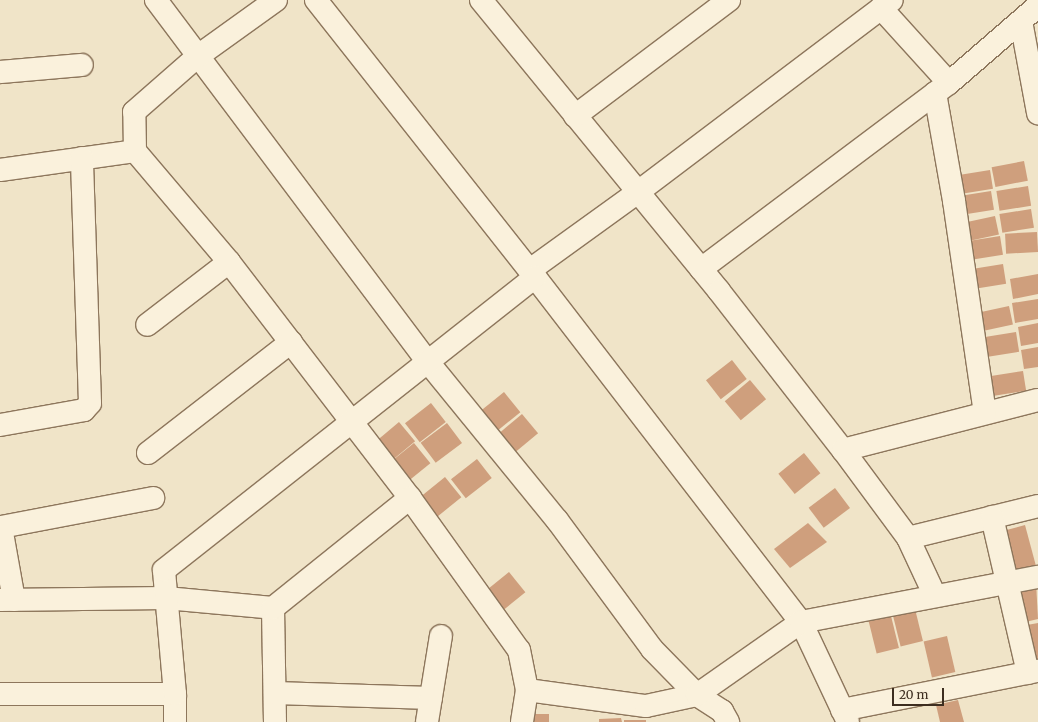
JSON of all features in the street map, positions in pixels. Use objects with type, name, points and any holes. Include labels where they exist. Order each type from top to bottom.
[{"type":"street","points":[[156,0],[428,362],[557,520],[652,649],[697,695],[722,711],[728,722]]},
{"type":"street","points":[[276,0],[198,56],[134,112],[135,150],[229,262],[352,421],[410,498],[519,650],[527,690],[522,722]]},
{"type":"street","points":[[316,0],[532,274],[801,622],[845,716],[1033,672],[1008,583],[992,517]]},
{"type":"street","points":[[481,0],[701,269],[844,450],[908,538],[935,596]]},
{"type":"street","points":[[575,116],[729,0]]},
{"type":"street","points":[[175,722],[175,694],[164,570],[428,362],[532,274],[886,4],[942,88],[954,201],[985,413]]},
{"type":"street","points":[[701,269],[942,88],[1038,6]]},
{"type":"street","points":[[1021,21],[1035,71],[1038,112]]},
{"type":"street","points":[[0,72],[82,65]]},
{"type":"street","points":[[0,170],[135,150]]},
{"type":"street","points":[[0,425],[84,410],[90,403],[82,158]]},
{"type":"street","points":[[147,324],[229,262]]},
{"type":"street","points":[[148,453],[291,342]]},
{"type":"street","points":[[844,450],[1038,400]]},
{"type":"street","points":[[153,498],[0,523],[7,600],[166,598],[273,608],[410,498]]},
{"type":"street","points":[[908,538],[1038,506]]},
{"type":"street","points":[[527,690],[646,706],[697,695],[801,622],[1038,577]]},
{"type":"street","points":[[273,608],[275,722]]},
{"type":"street","points":[[427,722],[441,636]]},
{"type":"street","points":[[274,693],[431,698]]},
{"type":"street","points":[[0,694],[175,694]]},
{"type":"building","points":[[1024,161],[1028,181],[995,187],[992,167]]},
{"type":"building","points":[[990,170],[993,189],[960,194],[957,175]]},
{"type":"building","points":[[1028,186],[1031,206],[1000,211],[996,191]]},
{"type":"building","points":[[991,191],[994,210],[962,215],[959,196]]},
{"type":"building","points":[[1031,209],[1034,228],[1002,233],[999,214]]},
{"type":"building","points":[[995,216],[999,235],[968,241],[964,223]]},
{"type":"building","points":[[1037,232],[1038,252],[1006,254],[1005,234]]},
{"type":"building","points":[[1000,236],[1003,255],[971,260],[968,241]]},
{"type":"building","points":[[1003,264],[1006,284],[974,289],[970,269]]},
{"type":"building","points":[[1038,274],[1038,294],[1013,299],[1010,279]]},
{"type":"building","points":[[1038,299],[1038,319],[1015,323],[1012,303]]},
{"type":"building","points":[[1009,306],[1013,325],[982,331],[978,313]]},
{"type":"building","points":[[1038,323],[1038,343],[1021,346],[1018,327]]},
{"type":"building","points":[[1016,332],[1019,352],[987,357],[983,337]]},
{"type":"building","points":[[1038,347],[1038,367],[1024,369],[1021,350]]},
{"type":"building","points":[[732,360],[747,379],[721,399],[706,380]]},
{"type":"building","points":[[1023,371],[1026,391],[993,396],[989,376]]},
{"type":"building","points":[[750,380],[766,399],[741,420],[725,401]]},
{"type":"building","points":[[504,392],[520,412],[495,433],[478,413]]},
{"type":"building","points":[[431,403],[446,422],[420,442],[405,423]]},
{"type":"building","points":[[522,414],[538,433],[513,454],[497,435]]},
{"type":"building","points":[[399,422],[415,441],[390,462],[374,443]]},
{"type":"building","points":[[447,423],[462,443],[436,463],[421,443]]},
{"type":"building","points":[[414,443],[430,463],[405,484],[388,464]]},
{"type":"building","points":[[804,453],[820,473],[795,494],[778,474]]},
{"type":"building","points":[[477,459],[492,478],[466,498],[451,479]]},
{"type":"building","points":[[445,477],[461,497],[436,518],[419,498]]},
{"type":"building","points":[[835,488],[850,508],[824,528],[809,508]]},
{"type":"building","points":[[808,523],[827,542],[790,568],[774,549]]},
{"type":"building","points":[[1025,525],[1036,567],[1015,572],[1004,531]]},
{"type":"building","points":[[509,572],[525,592],[500,613],[483,593]]},
{"type":"building","points":[[1036,582],[1038,619],[1021,623],[1013,587]]},
{"type":"building","points":[[914,605],[923,641],[901,646],[892,611]]},
{"type":"building","points":[[890,612],[899,648],[877,653],[868,618]]},
{"type":"building","points":[[1038,623],[1038,660],[1035,661],[1027,625]]},
{"type":"building","points":[[947,636],[955,672],[932,677],[924,641]]},
{"type":"building","points":[[958,700],[964,722],[940,722],[936,705]]},
{"type":"building","points":[[527,714],[549,714],[549,722],[527,722]]},
{"type":"building","points":[[621,718],[622,722],[599,722],[599,719]]},
{"type":"building","points":[[624,720],[646,720],[646,722],[624,722]]}]
